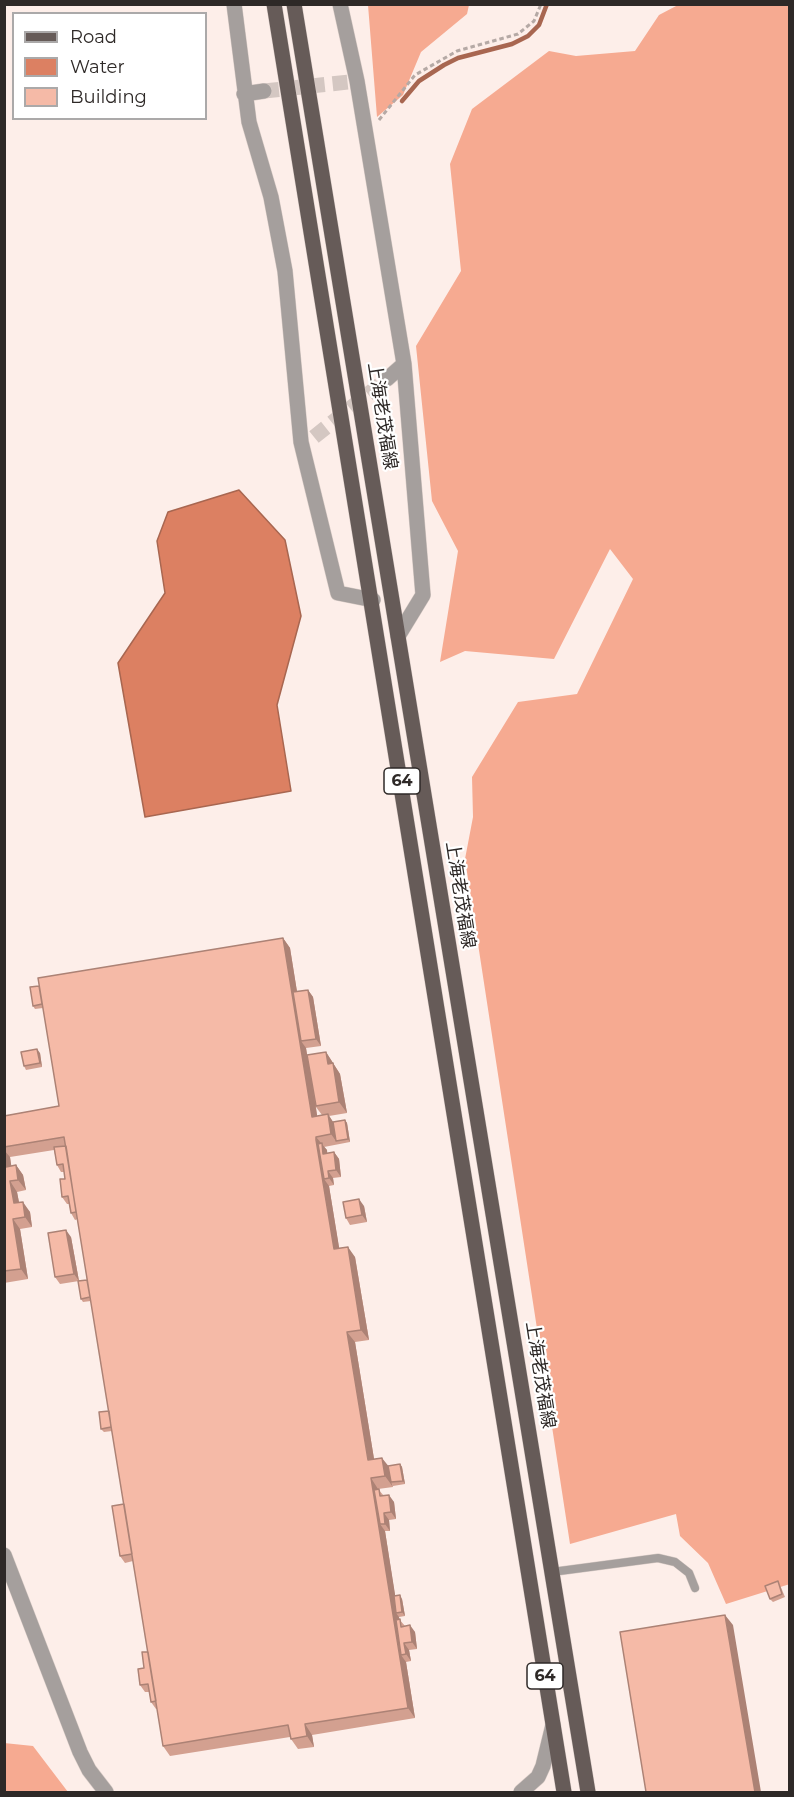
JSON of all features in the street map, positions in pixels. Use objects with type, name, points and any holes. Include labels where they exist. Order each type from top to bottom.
[{"type":"main road","name":"64","points":[[274,4],[564,1792]]},
{"type":"main road","name":"上海老茂福線","points":[[294,4],[588,1792]]},
{"type":"street","points":[[234,4],[249,122],[271,198],[285,271],[295,392],[308,439],[338,593],[372,600]]},
{"type":"street","points":[[340,4],[353,82],[366,135],[404,364],[423,595],[398,636]]},
{"type":"street","points":[[244,94],[264,91]]},
{"type":"street","points":[[387,379],[404,364]]},
{"type":"street","points":[[4,1555],[80,1752],[89,1770],[106,1792]]},
{"type":"street","points":[[521,1792],[538,1777],[553,1725]]},
{"type":"lane","points":[[552,1572],[658,1558],[675,1562],[689,1573],[695,1588]]},
{"type":"path","points":[[366,135],[415,75],[458,51],[518,34],[534,21],[541,4]]},
{"type":"shaded area","points":[[368,5],[469,5],[467,14],[421,52],[403,95],[377,117]]},
{"type":"shaded area","points":[[678,5],[789,5],[790,1584],[726,1604],[708,1563],[680,1536],[676,1514],[570,1544],[465,859],[473,817],[472,777],[518,702],[577,694],[633,579],[610,549],[554,659],[465,651],[440,662],[458,551],[432,501],[416,346],[461,271],[450,164],[472,109],[549,51],[576,56],[635,51],[659,15]]},
{"type":"shaded area","points":[[4,1743],[33,1746],[68,1792],[5,1792]]},
{"type":"water","points":[[239,490],[285,540],[301,616],[277,705],[291,791],[145,817],[118,663],[165,593],[157,541],[168,512]]},
{"type":"building","points":[[283,938],[312,1117],[328,1114],[331,1134],[316,1137],[316,1140],[334,1249],[348,1247],[361,1330],[347,1332],[368,1460],[382,1458],[385,1476],[371,1478],[408,1708],[305,1724],[307,1736],[291,1739],[288,1725],[163,1746],[64,1137],[4,1147],[4,1116],[59,1106],[38,978]]},
{"type":"building","points":[[39,986],[42,1004],[33,1006],[30,987]]},
{"type":"building","points":[[308,990],[316,1039],[301,1041],[293,992]]},
{"type":"building","points":[[37,1049],[40,1063],[24,1066],[21,1052]]},
{"type":"building","points":[[326,1052],[328,1064],[333,1063],[339,1102],[316,1106],[307,1055]]},
{"type":"building","points":[[345,1120],[348,1139],[336,1141],[333,1122]]},
{"type":"building","points":[[322,1143],[323,1154],[334,1152],[336,1170],[328,1171],[329,1178],[324,1179],[318,1144]]},
{"type":"building","points":[[66,1146],[76,1212],[71,1213],[68,1196],[62,1197],[60,1179],[65,1179],[63,1164],[57,1165],[54,1147]]},
{"type":"building","points":[[4,1158],[6,1167],[16,1165],[18,1180],[10,1181],[14,1203],[23,1202],[25,1217],[13,1219],[21,1269],[4,1271]]},
{"type":"building","points":[[359,1199],[362,1215],[346,1218],[343,1202]]},
{"type":"building","points":[[66,1230],[74,1274],[55,1277],[48,1233]]},
{"type":"building","points":[[87,1280],[90,1297],[81,1299],[78,1281]]},
{"type":"building","points":[[109,1411],[111,1427],[101,1429],[99,1412]]},
{"type":"building","points":[[400,1464],[403,1481],[391,1482],[388,1466]]},
{"type":"building","points":[[379,1489],[380,1496],[389,1495],[391,1512],[384,1513],[385,1524],[380,1524],[374,1490]]},
{"type":"building","points":[[124,1504],[132,1554],[120,1556],[112,1506]]},
{"type":"building","points":[[778,1581],[782,1594],[770,1599],[765,1586]]},
{"type":"building","points":[[400,1595],[402,1612],[396,1613],[394,1596]]},
{"type":"building","points":[[725,1615],[755,1792],[646,1792],[620,1632]]},
{"type":"building","points":[[400,1619],[401,1627],[410,1625],[412,1642],[404,1643],[406,1654],[401,1655],[396,1620]]},
{"type":"building","points":[[142,1652],[148,1652],[156,1701],[151,1702],[148,1684],[140,1685],[138,1669],[144,1668]]},
{"type":"waterway","points":[[402,101],[419,81],[444,65],[458,58],[512,44],[528,36],[539,25],[547,4]]},
{"type":"tunnel","points":[[264,91],[349,82]]},
{"type":"tunnel","points":[[314,437],[387,379]]}]
